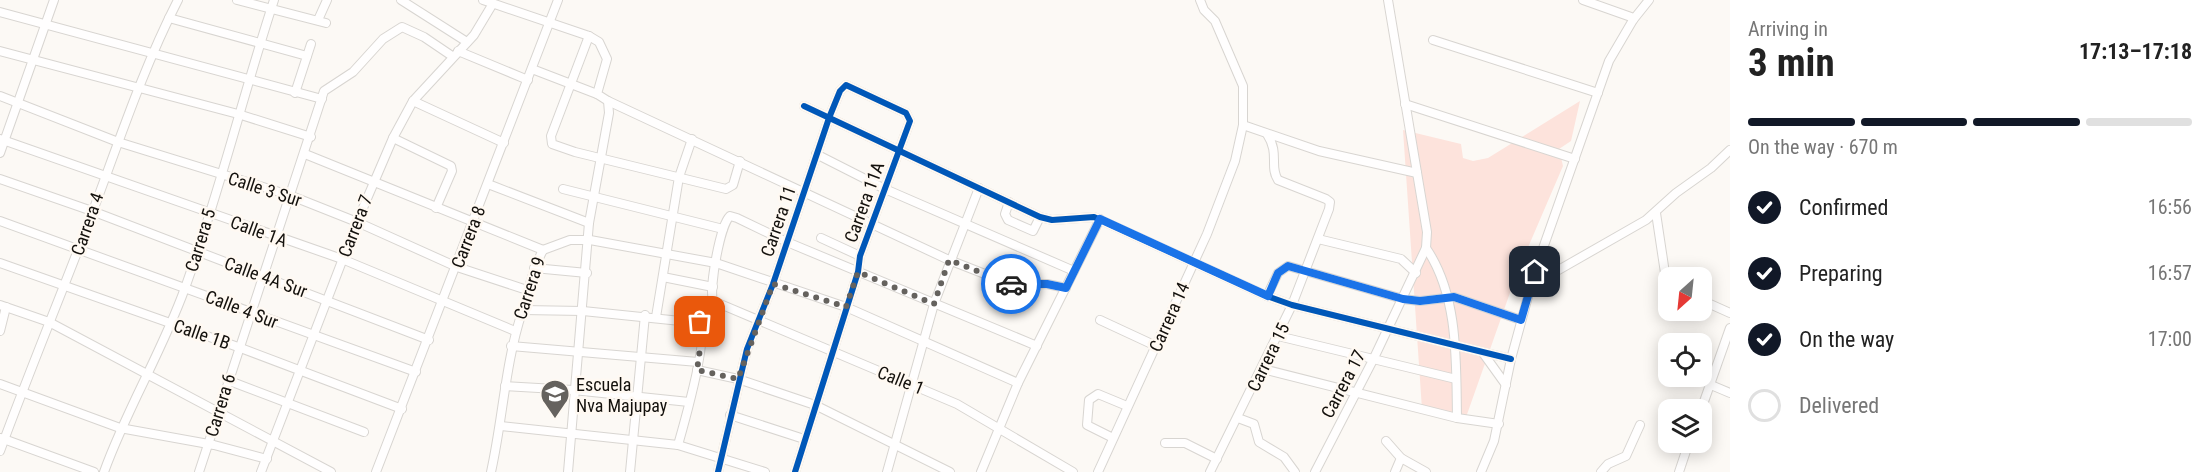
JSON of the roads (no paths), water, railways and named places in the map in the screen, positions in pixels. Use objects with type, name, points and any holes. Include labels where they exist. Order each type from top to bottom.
[{"type":"street","points":[[0,153],[2,140],[47,25],[54,0]]},
{"type":"street","name":"Carrera 4","points":[[0,451],[2,438],[79,249],[104,175],[153,54],[178,0]]},
{"type":"street","points":[[237,0],[273,4],[322,22],[327,0]]},
{"type":"street","points":[[401,0],[467,42]]},
{"type":"street","points":[[483,0],[492,5],[589,36],[602,45],[607,59],[597,94]]},
{"type":"street","name":"Carrera 8","points":[[376,472],[429,340],[558,0]]},
{"type":"street","name":"Carrera 14","points":[[1098,472],[1225,190],[1235,161],[1243,125],[1244,105],[1241,78],[1215,21],[1204,10],[1200,0]]},
{"type":"street","points":[[1583,0],[1631,16],[1633,20]]},
{"type":"street","points":[[1481,472],[1498,424],[1511,359],[1535,272],[1609,61],[1633,20],[1649,0]]},
{"type":"street","name":"Carrera 17","points":[[1315,472],[1388,330],[1426,248],[1427,232],[1389,1]]},
{"type":"street","name":"Carrera 5","points":[[104,472],[120,428],[136,394],[150,374],[186,287],[273,4]]},
{"type":"street","name":"Carrera 7","points":[[261,472],[315,336],[342,259],[393,138],[413,102],[467,42],[492,5]]},
{"type":"street","points":[[0,12],[322,99],[327,88],[353,72],[383,39],[397,29],[406,28],[455,54],[528,80]]},
{"type":"street","points":[[169,18],[307,56]]},
{"type":"street","points":[[589,36],[550,139],[552,144],[559,148],[729,189],[733,185],[740,161]]},
{"type":"street","points":[[1433,40],[1598,93]]},
{"type":"street","points":[[295,93],[310,44]]},
{"type":"street","points":[[0,51],[238,114],[311,137]]},
{"type":"street","points":[[532,69],[597,94],[949,260],[1014,285],[1047,284],[1066,288]]},
{"type":"street","name":"Carrera 11A","points":[[795,472],[858,272],[860,256],[910,118],[885,103],[846,85],[840,92],[829,118]]},
{"type":"street","name":"Calle 3 Sur","points":[[0,96],[118,142],[289,195],[357,222],[457,267],[527,290]]},
{"type":"street","name":"Carrera 6","points":[[199,472],[216,413],[264,277],[275,237],[311,137],[322,99]]},
{"type":"street","points":[[568,472],[573,390],[590,240],[589,223],[609,113],[608,101]]},
{"type":"street","points":[[413,102],[504,143]]},
{"type":"street","points":[[1405,104],[1575,159]]},
{"type":"street","points":[[804,106],[897,152],[1040,217],[1052,220],[1088,216],[1100,219],[1268,296],[1293,305],[1455,347],[1511,359]]},
{"type":"street","name":"Carrera 11","points":[[718,472],[738,379],[788,242],[829,118]]},
{"type":"street","points":[[1243,125],[1318,151],[1417,173]]},
{"type":"street","name":"Carrera 15","points":[[1210,472],[1293,305],[1327,218],[1330,202],[1278,180],[1274,172],[1275,147],[1268,134]]},
{"type":"street","points":[[393,138],[451,166],[452,171],[436,208]]},
{"type":"street","points":[[656,317],[679,177],[692,139]]},
{"type":"street","name":"Calle 1A","points":[[2,140],[342,259],[443,299],[514,331]]},
{"type":"street","points":[[1535,272],[1555,272],[1656,213],[1666,201],[1711,168],[1730,150]]},
{"type":"street","name":"Carrera 9","points":[[305,154],[543,250],[534,268],[523,310],[514,331],[501,426],[491,472]]},
{"type":"street","points":[[816,154],[885,189],[1074,271]]},
{"type":"street","name":"Calle 4A Sur","points":[[0,179],[197,250],[429,340]]},
{"type":"street","points":[[489,184],[589,223]]},
{"type":"street","points":[[887,472],[934,304],[949,260],[979,188]]},
{"type":"street","points":[[563,189],[723,229]]},
{"type":"street","points":[[1009,202],[1005,214],[1011,222],[1034,231],[1040,217]]},
{"type":"street","points":[[1656,213],[1664,267]]},
{"type":"street","points":[[663,277],[713,287],[723,229],[726,219],[732,216],[858,272],[1036,346]]},
{"type":"street","points":[[981,472],[1018,383],[1100,219]]},
{"type":"street","name":"Calle 4 Sur","points":[[0,220],[416,372]]},
{"type":"street","points":[[821,238],[860,256]]},
{"type":"street","points":[[543,250],[575,239],[590,240],[716,263],[846,307],[1018,383]]},
{"type":"street","points":[[1318,239],[1401,259],[1416,273]]},
{"type":"street","points":[[1426,248],[1434,260],[1449,297],[1455,347],[1457,418]]},
{"type":"street","name":"Calle 1B","points":[[0,263],[238,347],[402,409]]},
{"type":"street","points":[[1268,296],[1278,273],[1284,266],[1403,299],[1420,301],[1449,297],[1466,300],[1521,320]]},
{"type":"street","points":[[534,268],[586,273]]},
{"type":"street","name":"Calle 1","points":[[713,287],[712,299],[721,304],[957,404],[1073,472]]},
{"type":"street","points":[[1712,305],[1730,313]]},
{"type":"street","points":[[0,331],[3,306],[49,322],[150,374],[216,413],[331,472]]},
{"type":"street","points":[[523,310],[645,315],[703,324],[698,366],[678,445]]},
{"type":"street","points":[[630,472],[645,315]]},
{"type":"street","points":[[1100,320],[1156,346]]},
{"type":"street","points":[[1712,382],[1730,328]]},
{"type":"street","points":[[1278,336],[1456,379]]},
{"type":"street","points":[[511,346],[578,350],[698,366],[815,405],[950,472]]},
{"type":"street","points":[[1483,353],[1506,386]]},
{"type":"street","points":[[1263,369],[1457,418],[1498,424]]},
{"type":"street","points":[[227,380],[364,432]]},
{"type":"street","points":[[0,384],[120,428],[208,444],[267,459]]},
{"type":"street","points":[[1712,385],[1730,393]]},
{"type":"street","points":[[505,386],[573,390],[689,402]]},
{"type":"street","points":[[1113,438],[1087,424],[1089,400],[1098,394],[1127,406]]},
{"type":"street","points":[[730,415],[804,439]]},
{"type":"street","points":[[1238,418],[1254,424],[1259,442],[1284,457],[1295,472]]},
{"type":"street","points":[[1600,472],[1608,464],[1626,456],[1640,425]]},
{"type":"street","points":[[501,426],[678,445],[765,472]]},
{"type":"street","points":[[2,438],[94,472]]},
{"type":"street","points":[[1386,441],[1401,458],[1426,472]]},
{"type":"street","points":[[1164,443],[1185,443],[1217,459]]},
{"type":"street","points":[[1679,472],[1685,453]]},
{"type":"street","points":[[1395,472],[1401,458]]},
{"type":"place","name":"Escuela Nva Majupay","points":[[555,420]]}]
